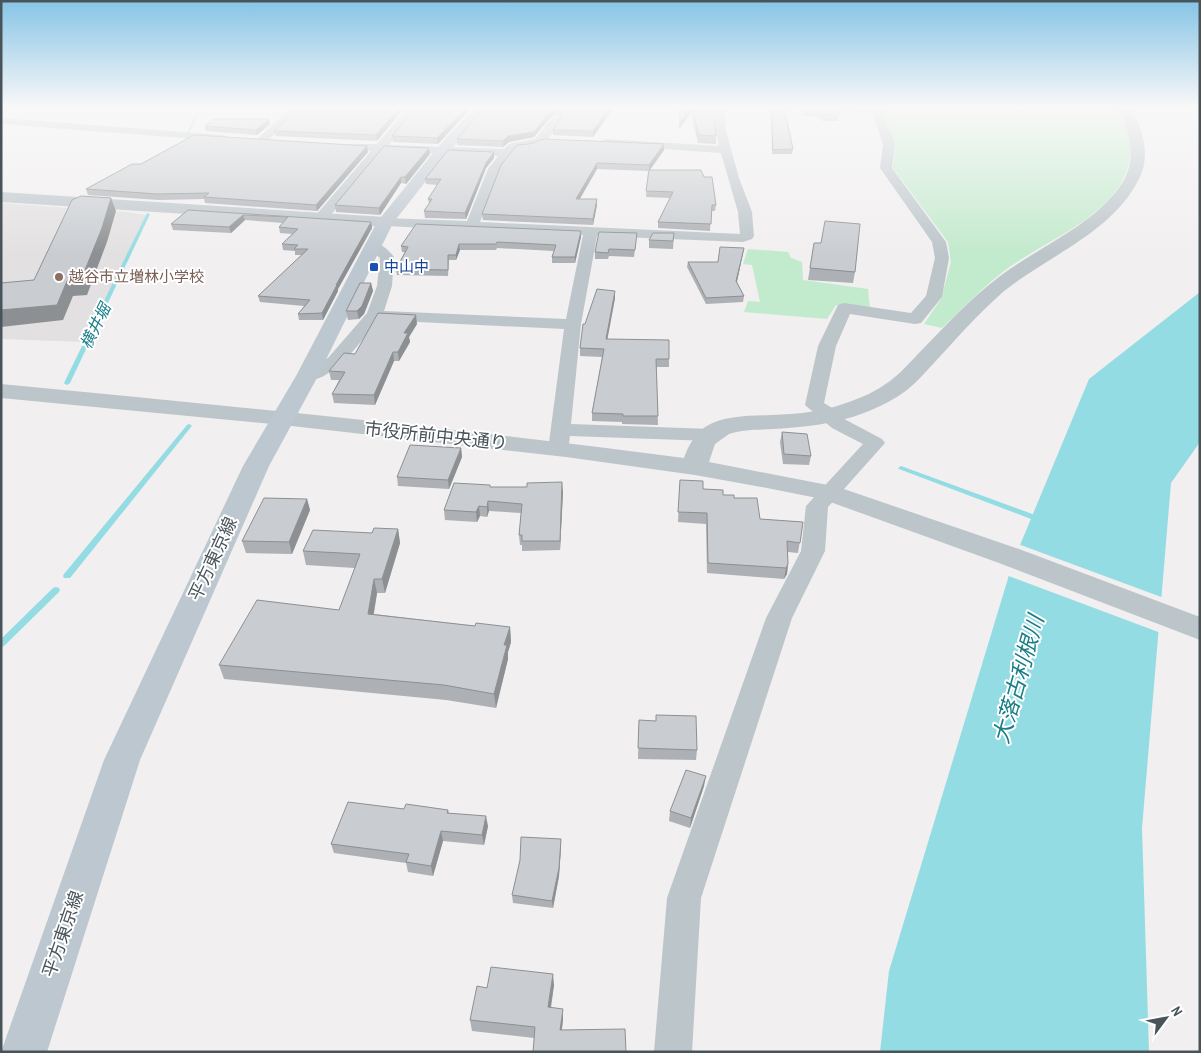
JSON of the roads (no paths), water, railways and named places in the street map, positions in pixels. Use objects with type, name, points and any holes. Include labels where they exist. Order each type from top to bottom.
[{"type":"main road","name":"平方東京線","points":[[24,1052],[122,760],[256,466],[307,376],[385,222],[437,156]]},
{"type":"street","points":[[321,218],[372,156]]},
{"type":"street","points":[[472,225],[494,169],[504,156]]},
{"type":"street","points":[[1,197],[385,222],[743,238],[747,236],[745,212],[727,156]]},
{"type":"street","points":[[673,1052],[684,898],[780,618],[813,551],[817,506],[875,443],[839,424],[830,415],[814,406],[827,346],[844,308],[915,319],[934,297],[939,280],[942,258],[939,242],[886,168],[887,156]]},
{"type":"street","points":[[695,467],[699,449],[710,435],[722,428],[736,424],[774,422],[830,415],[854,408],[901,384],[971,311],[1002,283],[1018,270],[1108,212],[1130,182],[1136,170],[1137,156]]},
{"type":"street","points":[[591,231],[573,324],[559,440],[710,435]]},
{"type":"street","points":[[307,376],[334,362],[374,314],[380,304],[387,282],[387,257],[373,246]]},
{"type":"street","points":[[374,314],[573,324]]},
{"type":"street","name":"市役所前中央通り","points":[[1,391],[283,418],[559,440],[829,493],[1010,556],[1200,629]]},
{"type":"water","name":"大落古利根川","points":[[1200,292],[1200,442],[1171,483],[1142,828],[1149,1052],[880,1052],[889,971],[1013,562],[1089,379]]},
{"type":"waterway","name":"横井堀","points":[[67,383],[148,214]]},
{"type":"waterway","points":[[67,576],[189,426]]},
{"type":"waterway","points":[[901,468],[1041,520]]},
{"type":"waterway","points":[[1,644],[56,590]]},
{"type":"place","name":"中山中","points":[[374,267]]},
{"type":"place","name":"越谷市立増林小学校","points":[[59,277]]}]
